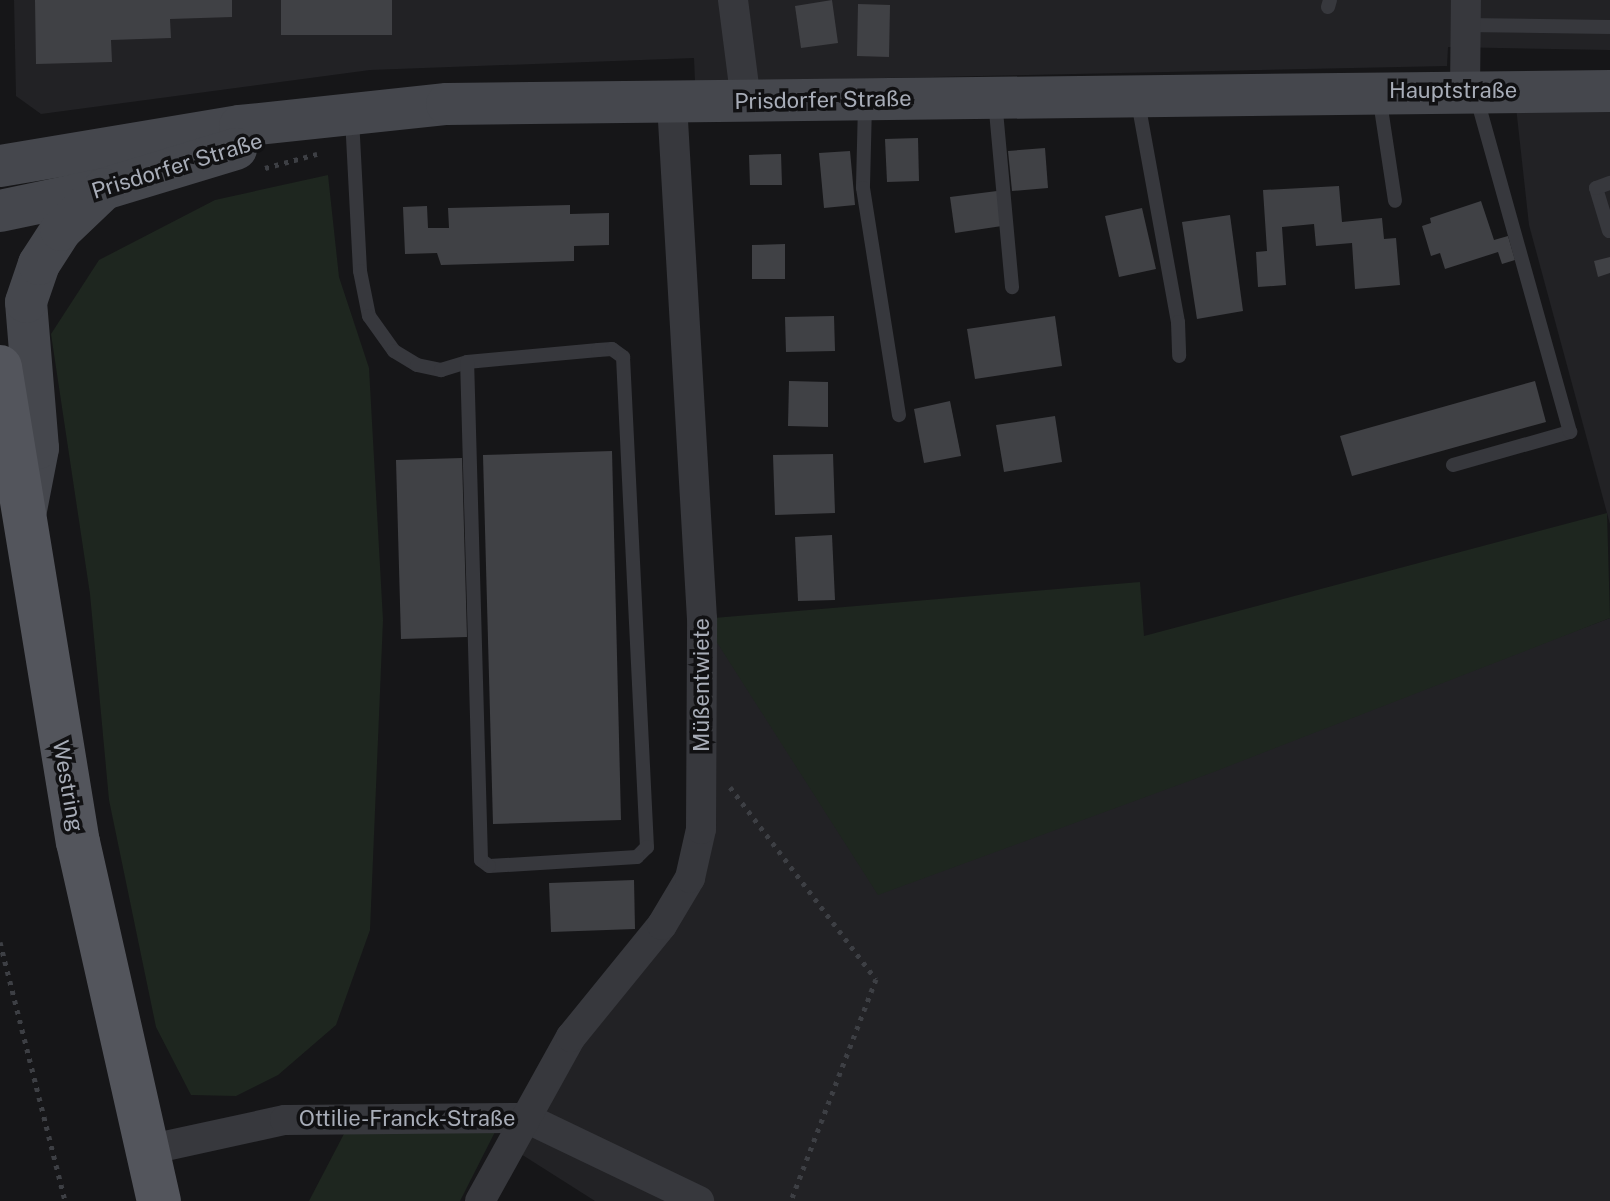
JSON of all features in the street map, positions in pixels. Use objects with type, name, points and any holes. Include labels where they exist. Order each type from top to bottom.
[{"type":"main road","name":"Prisdorfer Straße","points":[[0,166],[240,126],[447,104],[672,104],[1296,91]]},
{"type":"main road","name":"Hauptstraße","points":[[1296,91],[1610,91]]},
{"type":"main road","name":"Prisdorfer Straße","points":[[0,211],[104,189],[352,113]]},
{"type":"main road","points":[[23,527],[38,448],[26,302],[39,264],[61,230],[104,189]]},
{"type":"main road","name":"Westring","points":[[0,367],[23,527],[78,842],[159,1201]]},
{"type":"street","points":[[733,0],[746,102]]},
{"type":"street","points":[[1466,12],[1470,91]]},
{"type":"street","name":"Müßentwiete","points":[[480,1201],[571,1037],[662,925],[690,878],[701,829],[702,619],[672,104]]},
{"type":"street","name":"Ottilie-Franck-Straße","points":[[147,1150],[285,1120],[526,1118],[699,1201]]},
{"type":"lane","points":[[1466,12],[1610,27]]},
{"type":"lane","points":[[1379,91],[1395,201]]},
{"type":"lane","points":[[1453,465],[1570,432],[1470,91]]},
{"type":"lane","points":[[1136,93],[1178,322],[1179,356]]},
{"type":"lane","points":[[995,97],[1012,287]]},
{"type":"lane","points":[[865,100],[863,188],[899,415]]},
{"type":"lane","points":[[352,113],[360,271],[369,316],[394,351],[417,365],[441,370],[467,362],[612,349],[623,357],[647,820],[647,847],[637,857],[489,866],[481,860],[467,362]]},
{"type":"lane","points":[[1609,231],[1596,188],[1610,183]]},
{"type":"path","points":[[702,751],[876,979],[791,1201]]},
{"type":"path","points":[[0,942],[65,1201]]},
{"type":"shaded area","points":[[14,0],[1610,0],[1610,50],[1448,47],[1447,66],[695,82],[694,58],[370,70],[41,114],[16,96]]},
{"type":"shaded area","points":[[1516,107],[1610,108],[1610,524],[1529,225]]},
{"type":"shaded area","points":[[328,175],[339,277],[369,368],[383,620],[370,930],[336,1025],[278,1075],[236,1096],[191,1095],[156,1027],[109,800],[90,594],[51,334],[99,260],[215,200]]},
{"type":"shaded area","points":[[1607,513],[1610,618],[1211,773],[878,895],[702,619],[1140,582],[1144,636]]},
{"type":"shaded area","points":[[1610,618],[1610,1201],[595,1201],[513,1149],[674,892],[689,820],[702,619],[1471,670]]},
{"type":"shaded area","points":[[346,1130],[496,1130],[460,1201],[309,1201]]},
{"type":"building","points":[[35,0],[232,0],[232,17],[170,19],[171,38],[111,40],[112,62],[36,64]]},
{"type":"building","points":[[281,0],[392,0],[392,35],[281,35]]},
{"type":"building","points":[[832,0],[838,43],[801,48],[795,6]]},
{"type":"building","points":[[858,4],[890,5],[889,57],[857,56]]},
{"type":"building","points":[[918,138],[919,181],[887,182],[885,139]]},
{"type":"building","points":[[1045,148],[1048,188],[1012,191],[1008,151]]},
{"type":"building","points":[[850,151],[855,205],[824,208],[819,153]]},
{"type":"building","points":[[781,154],[782,185],[750,185],[749,155]]},
{"type":"building","points":[[1339,186],[1342,222],[1382,218],[1384,239],[1396,238],[1400,285],[1355,289],[1352,243],[1316,246],[1314,224],[1282,227],[1286,285],[1258,287],[1256,252],[1267,251],[1263,190]]},
{"type":"building","points":[[997,191],[1002,226],[955,233],[950,197]]},
{"type":"building","points":[[1481,201],[1494,240],[1508,236],[1515,260],[1502,264],[1498,252],[1445,269],[1440,253],[1431,256],[1422,226],[1431,223],[1430,218]]},
{"type":"building","points":[[570,205],[570,214],[609,213],[609,245],[574,246],[574,261],[441,265],[437,253],[405,254],[403,207],[427,206],[428,228],[449,228],[448,208]]},
{"type":"building","points":[[1142,208],[1156,269],[1119,277],[1105,216]]},
{"type":"building","points":[[1230,215],[1243,311],[1197,319],[1182,222]]},
{"type":"building","points":[[785,244],[785,279],[752,279],[752,245]]},
{"type":"building","points":[[1610,257],[1610,273],[1598,277],[1594,261]]},
{"type":"building","points":[[834,316],[835,351],[786,352],[785,317]]},
{"type":"building","points":[[1055,316],[1062,366],[975,379],[967,329]]},
{"type":"building","points":[[789,381],[828,382],[828,427],[788,426]]},
{"type":"building","points":[[1535,381],[1546,422],[1352,476],[1340,436]]},
{"type":"building","points":[[950,401],[961,456],[924,463],[914,409]]},
{"type":"building","points":[[1055,416],[1062,462],[1004,472],[996,425]]},
{"type":"building","points":[[612,451],[621,820],[493,824],[483,455]]},
{"type":"building","points":[[833,454],[835,513],[775,515],[773,455]]},
{"type":"building","points":[[462,458],[467,637],[401,639],[396,460]]},
{"type":"building","points":[[832,535],[835,600],[798,601],[795,537]]},
{"type":"building","points":[[634,880],[635,929],[551,932],[549,883]]}]
